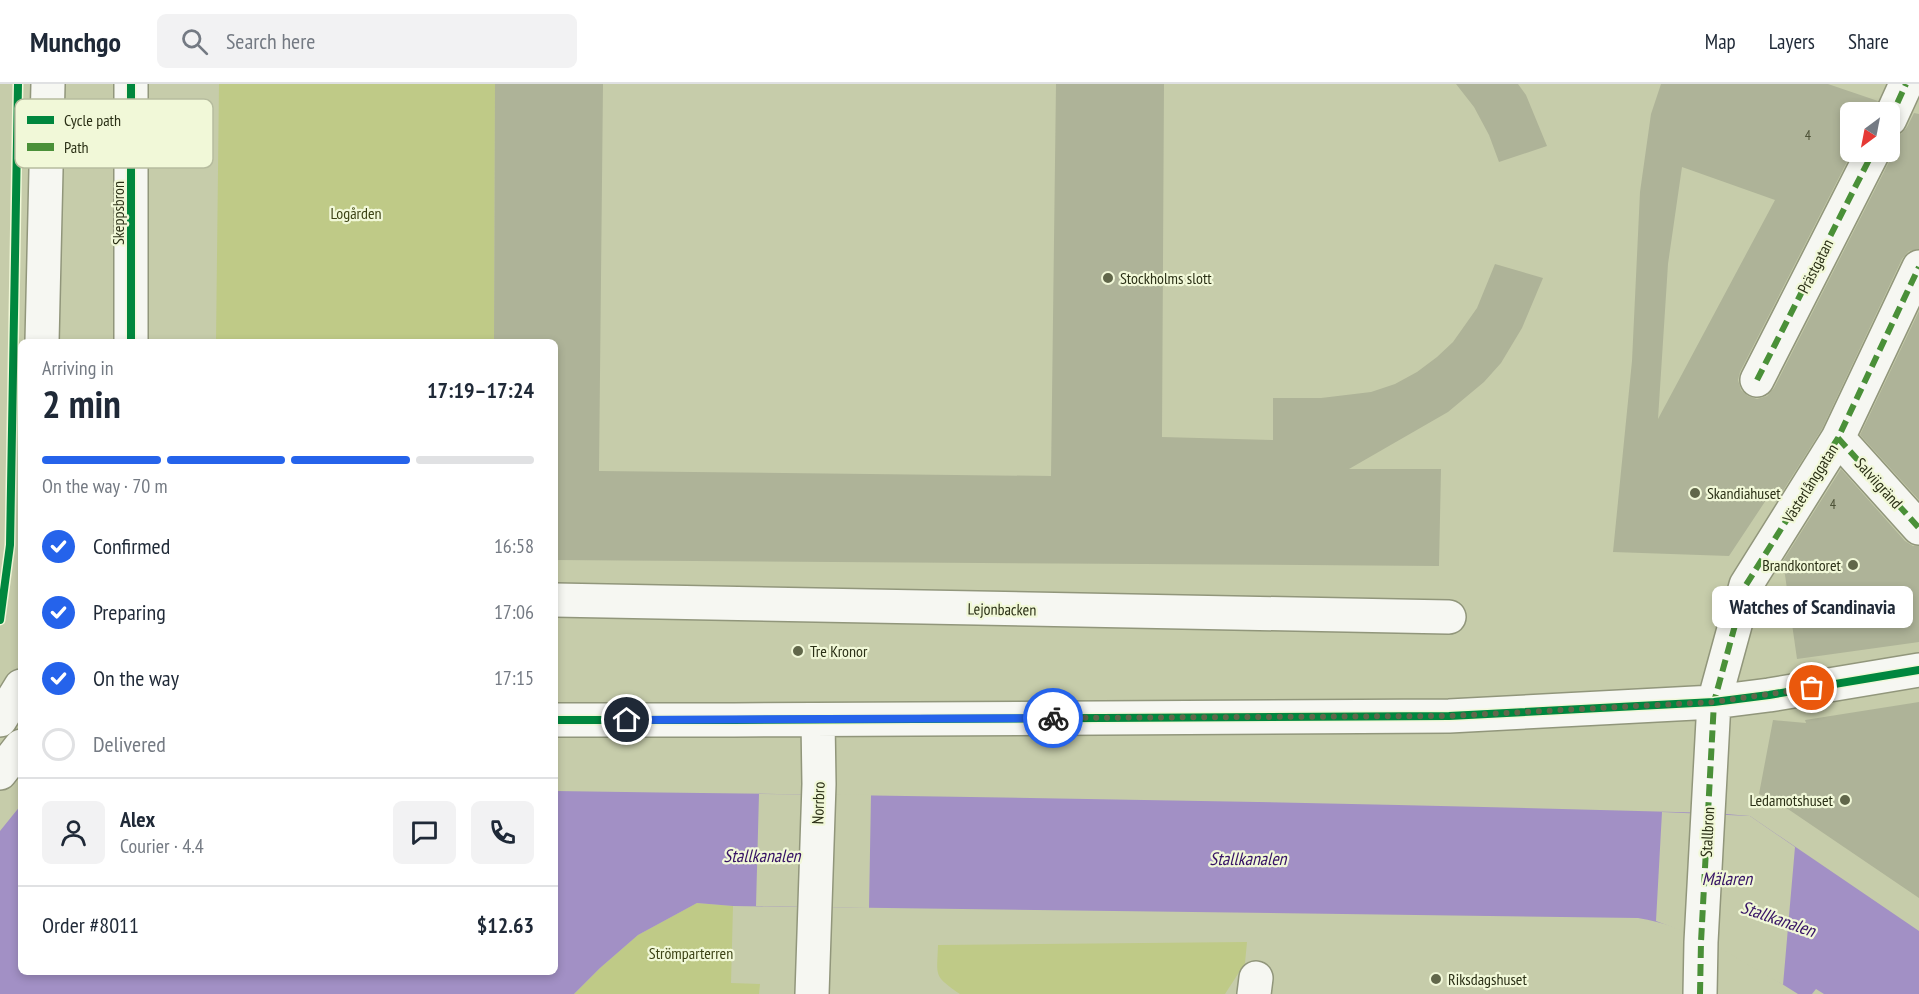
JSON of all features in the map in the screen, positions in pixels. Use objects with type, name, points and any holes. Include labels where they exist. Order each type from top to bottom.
[{"type":"street","points":[[48,84],[48,99]]},
{"type":"street","points":[[1898,102],[1906,84]]},
{"type":"street","points":[[1914,84],[1919,86]]},
{"type":"street","name":"Prästgatan","points":[[1757,380],[1868,162]]},
{"type":"street","points":[[42,339],[46,168]]},
{"type":"street","name":"Skeppsbron","points":[[131,168],[131,339]]},
{"type":"street","name":"Västerlånggatan","points":[[1714,702],[1746,585],[1838,438],[1919,267]]},
{"type":"street","name":"Salviigränd","points":[[1838,438],[1919,528]]},
{"type":"street","name":"Lejonbacken","points":[[558,600],[1449,617]]},
{"type":"street","points":[[558,720],[1404,717],[1714,702],[1919,670]]},
{"type":"street","name":"Stallbron","points":[[1701,966],[1714,702]]},
{"type":"street","name":"Norrbro","points":[[812,994],[818,720]]},
{"type":"green space","name":"Logården","points":[[219,84],[495,84],[494,339],[216,339]]},
{"type":"green space","name":"Strömparterren","points":[[697,903],[733,906],[731,983],[760,984],[759,994],[574,994],[638,935]]},
{"type":"green space","points":[[1247,942],[1245,963],[1225,994],[960,994],[941,979],[937,970],[938,945]]},
{"type":"water","name":"Mälaren","points":[[0,746],[18,755],[18,975],[558,975],[558,791],[1279,803],[1714,813],[1750,816],[1919,931],[1919,994],[1824,994],[1816,989],[1812,994],[1798,994],[1741,959],[1701,938],[1680,929],[1638,918],[733,906],[697,903],[638,935],[574,994],[0,994]]},
{"type":"pier","points":[[0,746],[18,755],[18,809],[0,831]]},
{"type":"pier","points":[[759,794],[871,795],[869,908],[756,906]]},
{"type":"pier","points":[[1662,812],[1750,816],[1795,847],[1783,985],[1704,939],[1656,921]]},
{"type":"building","name":"Stockholms slott","points":[[495,84],[603,84],[599,471],[1051,476],[1056,84],[1164,84],[1162,437],[1273,440],[1273,398],[1321,398],[1371,392],[1395,384],[1417,372],[1437,357],[1453,342],[1477,308],[1495,264],[1543,278],[1522,328],[1501,363],[1484,382],[1448,412],[1349,469],[1441,469],[1439,566],[558,560],[558,339],[494,339]]},
{"type":"building","points":[[1456,84],[1518,84],[1526,95],[1547,146],[1499,162],[1489,135],[1474,107]]},
{"type":"building","points":[[1661,84],[1828,84],[1878,101],[1840,102],[1840,162],[1847,162],[1740,372],[1738,380],[1741,390],[1757,399],[1767,396],[1774,388],[1889,162],[1900,162],[1900,134],[1907,127],[1914,113],[1919,114],[1919,249],[1909,251],[1902,259],[1822,429],[1776,502],[1774,488],[1729,556],[1613,552],[1632,361],[1640,192],[1651,114]],"holes":[[[1682,167],[1775,200],[1658,419],[1668,264]]]},
{"type":"building","points":[[1919,311],[1919,500],[1860,435]]},
{"type":"building","name":"Brandkontoret","points":[[1841,469],[1905,541],[1913,546],[1919,546],[1919,642],[1797,659],[1783,561]]},
{"type":"building","name":"Ledamotshuset","points":[[1919,702],[1919,898],[1782,805],[1759,794],[1773,720],[1806,723],[1805,720]]},
{"type":"marked path","points":[[1898,102],[1906,84]]},
{"type":"marked path","points":[[1757,380],[1868,162]]},
{"type":"marked path","points":[[1700,994],[1714,702],[1746,585],[1838,438],[1919,267]]},
{"type":"marked path","points":[[1838,438],[1919,528]]},
{"type":"cycle path","points":[[18,84],[18,99]]},
{"type":"cycle path","points":[[131,84],[131,99]]},
{"type":"cycle path","points":[[0,620],[10,545],[17,168]]},
{"type":"cycle path","points":[[131,168],[131,339]]},
{"type":"cycle path","points":[[558,720],[1449,716],[1714,702],[1919,670]]},
{"type":"way so far","points":[[1053,718],[1449,716],[1714,702],[1812,688]]},
{"type":"place","name":"Stockholms slott","points":[[1108,278]]},
{"type":"place","name":"Skandiahuset","points":[[1695,493]]},
{"type":"place","name":"Brandkontoret","points":[[1853,565]]},
{"type":"place","name":"Tre Kronor","points":[[798,651]]},
{"type":"place","name":"Watches of Scandinavia","points":[[1812,688]]},
{"type":"place","name":"Ledamotshuset","points":[[1845,800]]},
{"type":"place","name":"Riksdagshuset","points":[[1436,979]]},
{"type":"route","points":[[627,720],[1053,718]]},
{"type":"water label","name":"Stallkanalen","points":[[762,856]]},
{"type":"water label","name":"Stallkanalen","points":[[1248,859]]},
{"type":"water label","name":"Stallkanalen","points":[[1778,919]]}]
